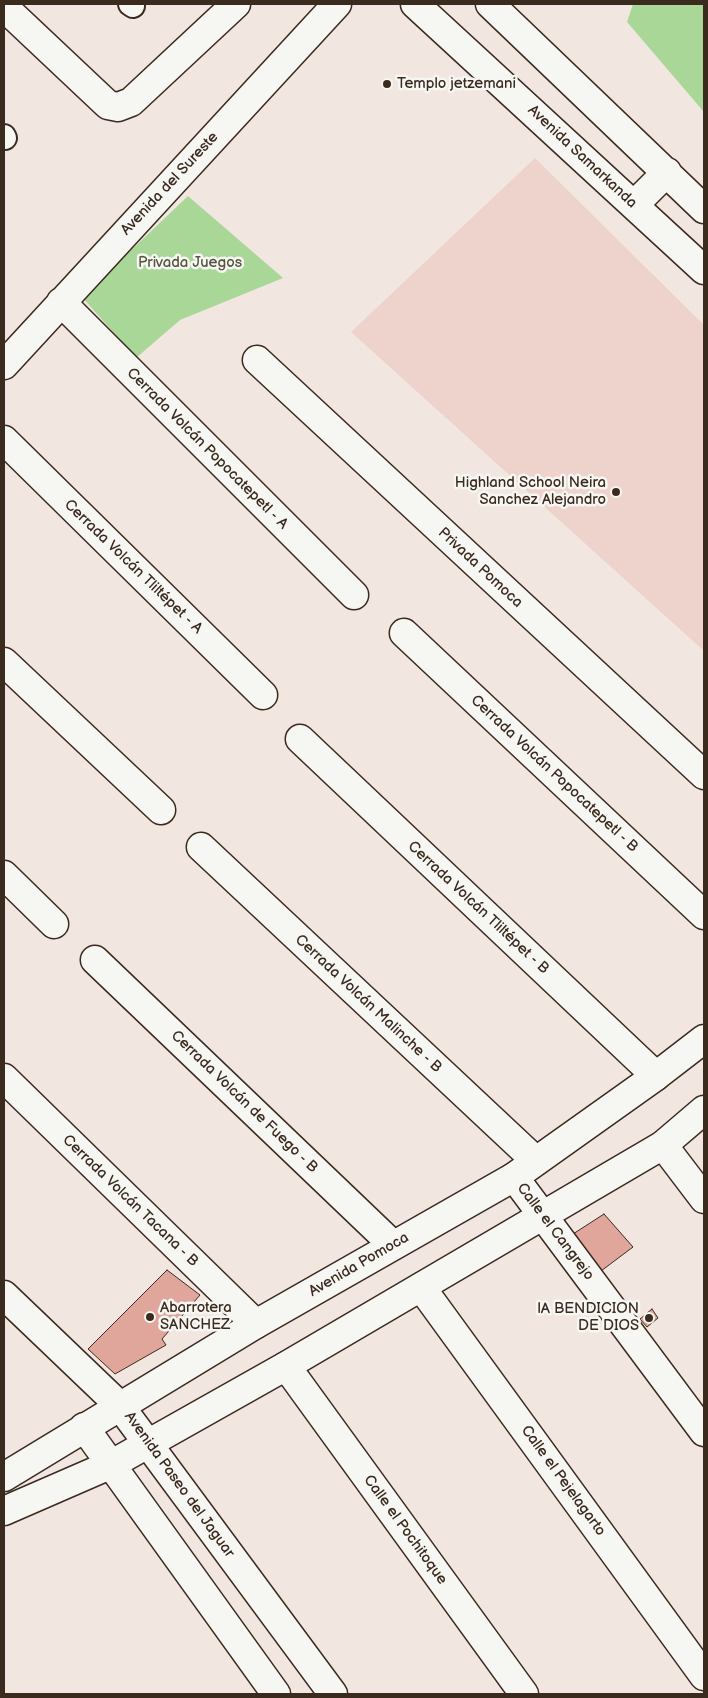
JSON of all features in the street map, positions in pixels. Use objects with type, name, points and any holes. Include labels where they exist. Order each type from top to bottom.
[{"type":"street","points":[[4,7],[108,105],[118,106],[131,102],[236,4]]},
{"type":"street","name":"Avenida del Sureste","points":[[4,365],[337,4]]},
{"type":"street","name":"Avenida Samarkanda","points":[[416,4],[704,270]]},
{"type":"street","points":[[490,4],[704,210]]},
{"type":"street","points":[[634,205],[666,172]]},
{"type":"street","name":"Cerrada Volcán Popocatepetl - A","points":[[61,302],[354,595]]},
{"type":"street","name":"Privada Pomoca","points":[[257,360],[704,775]]},
{"type":"street","name":"Cerrada Volcán Tliltépet - A","points":[[4,440],[263,694]]},
{"type":"street","name":"Cerrada Volcán Popocatepetl - B","points":[[404,634],[704,915]]},
{"type":"street","points":[[4,662],[161,810]]},
{"type":"street","name":"Cerrada Volcán Tliltépet - B","points":[[300,739],[656,1076]]},
{"type":"street","name":"Cerrada Volcán Malinche - B","points":[[201,848],[536,1161]]},
{"type":"street","points":[[4,874],[54,924]]},
{"type":"street","name":"Cerrada Volcán de Fuego - B","points":[[95,960],[393,1245]]},
{"type":"street","name":"Avenida Pomoca","points":[[4,1477],[256,1324],[514,1177],[704,1040]]},
{"type":"street","name":"Cerrada Volcán Tacana - B","points":[[4,1078],[256,1324]]},
{"type":"street","points":[[4,1511],[112,1464],[286,1366],[663,1145],[704,1110]]},
{"type":"street","points":[[663,1145],[704,1199]]},
{"type":"street","name":"Calle el Cangrejo","points":[[514,1177],[704,1432]]},
{"type":"street","name":"Calle el Pejelagarto","points":[[421,1287],[704,1676]]},
{"type":"street","name":"Avenida Paseo del Jaguar","points":[[4,1295],[120,1406],[333,1694]]},
{"type":"street","name":"Calle el Pochitoque","points":[[286,1366],[524,1694]]},
{"type":"street","points":[[84,1427],[276,1694]]},
{"type":"shaded area","name":"Highland School Neira Sanchez Alejandro","points":[[535,158],[704,325],[704,651],[351,332]]},
{"type":"green space","points":[[633,4],[704,4],[704,112],[627,22]]},
{"type":"green space","name":"Privada Juegos","points":[[188,196],[283,278],[180,320],[136,358],[82,297]]},
{"type":"building","points":[[604,1214],[633,1247],[601,1271],[573,1234]]},
{"type":"building","name":"Abarrotera SANCHEZ","points":[[167,1270],[200,1295],[162,1339],[166,1345],[115,1374],[88,1349]]},
{"type":"building","name":"lA BENDICION DE DIOS","points":[[652,1309],[658,1318],[647,1327],[640,1319]]},
{"type":"place","name":"Templo jetzemani","points":[[387,84]]},
{"type":"place","name":"Highland School Neira Sanchez Alejandro","points":[[616,492]]},
{"type":"place","name":"Abarrotera SANCHEZ","points":[[150,1317]]},
{"type":"place","name":"lA BENDICION DE DIOS","points":[[649,1318]]}]
